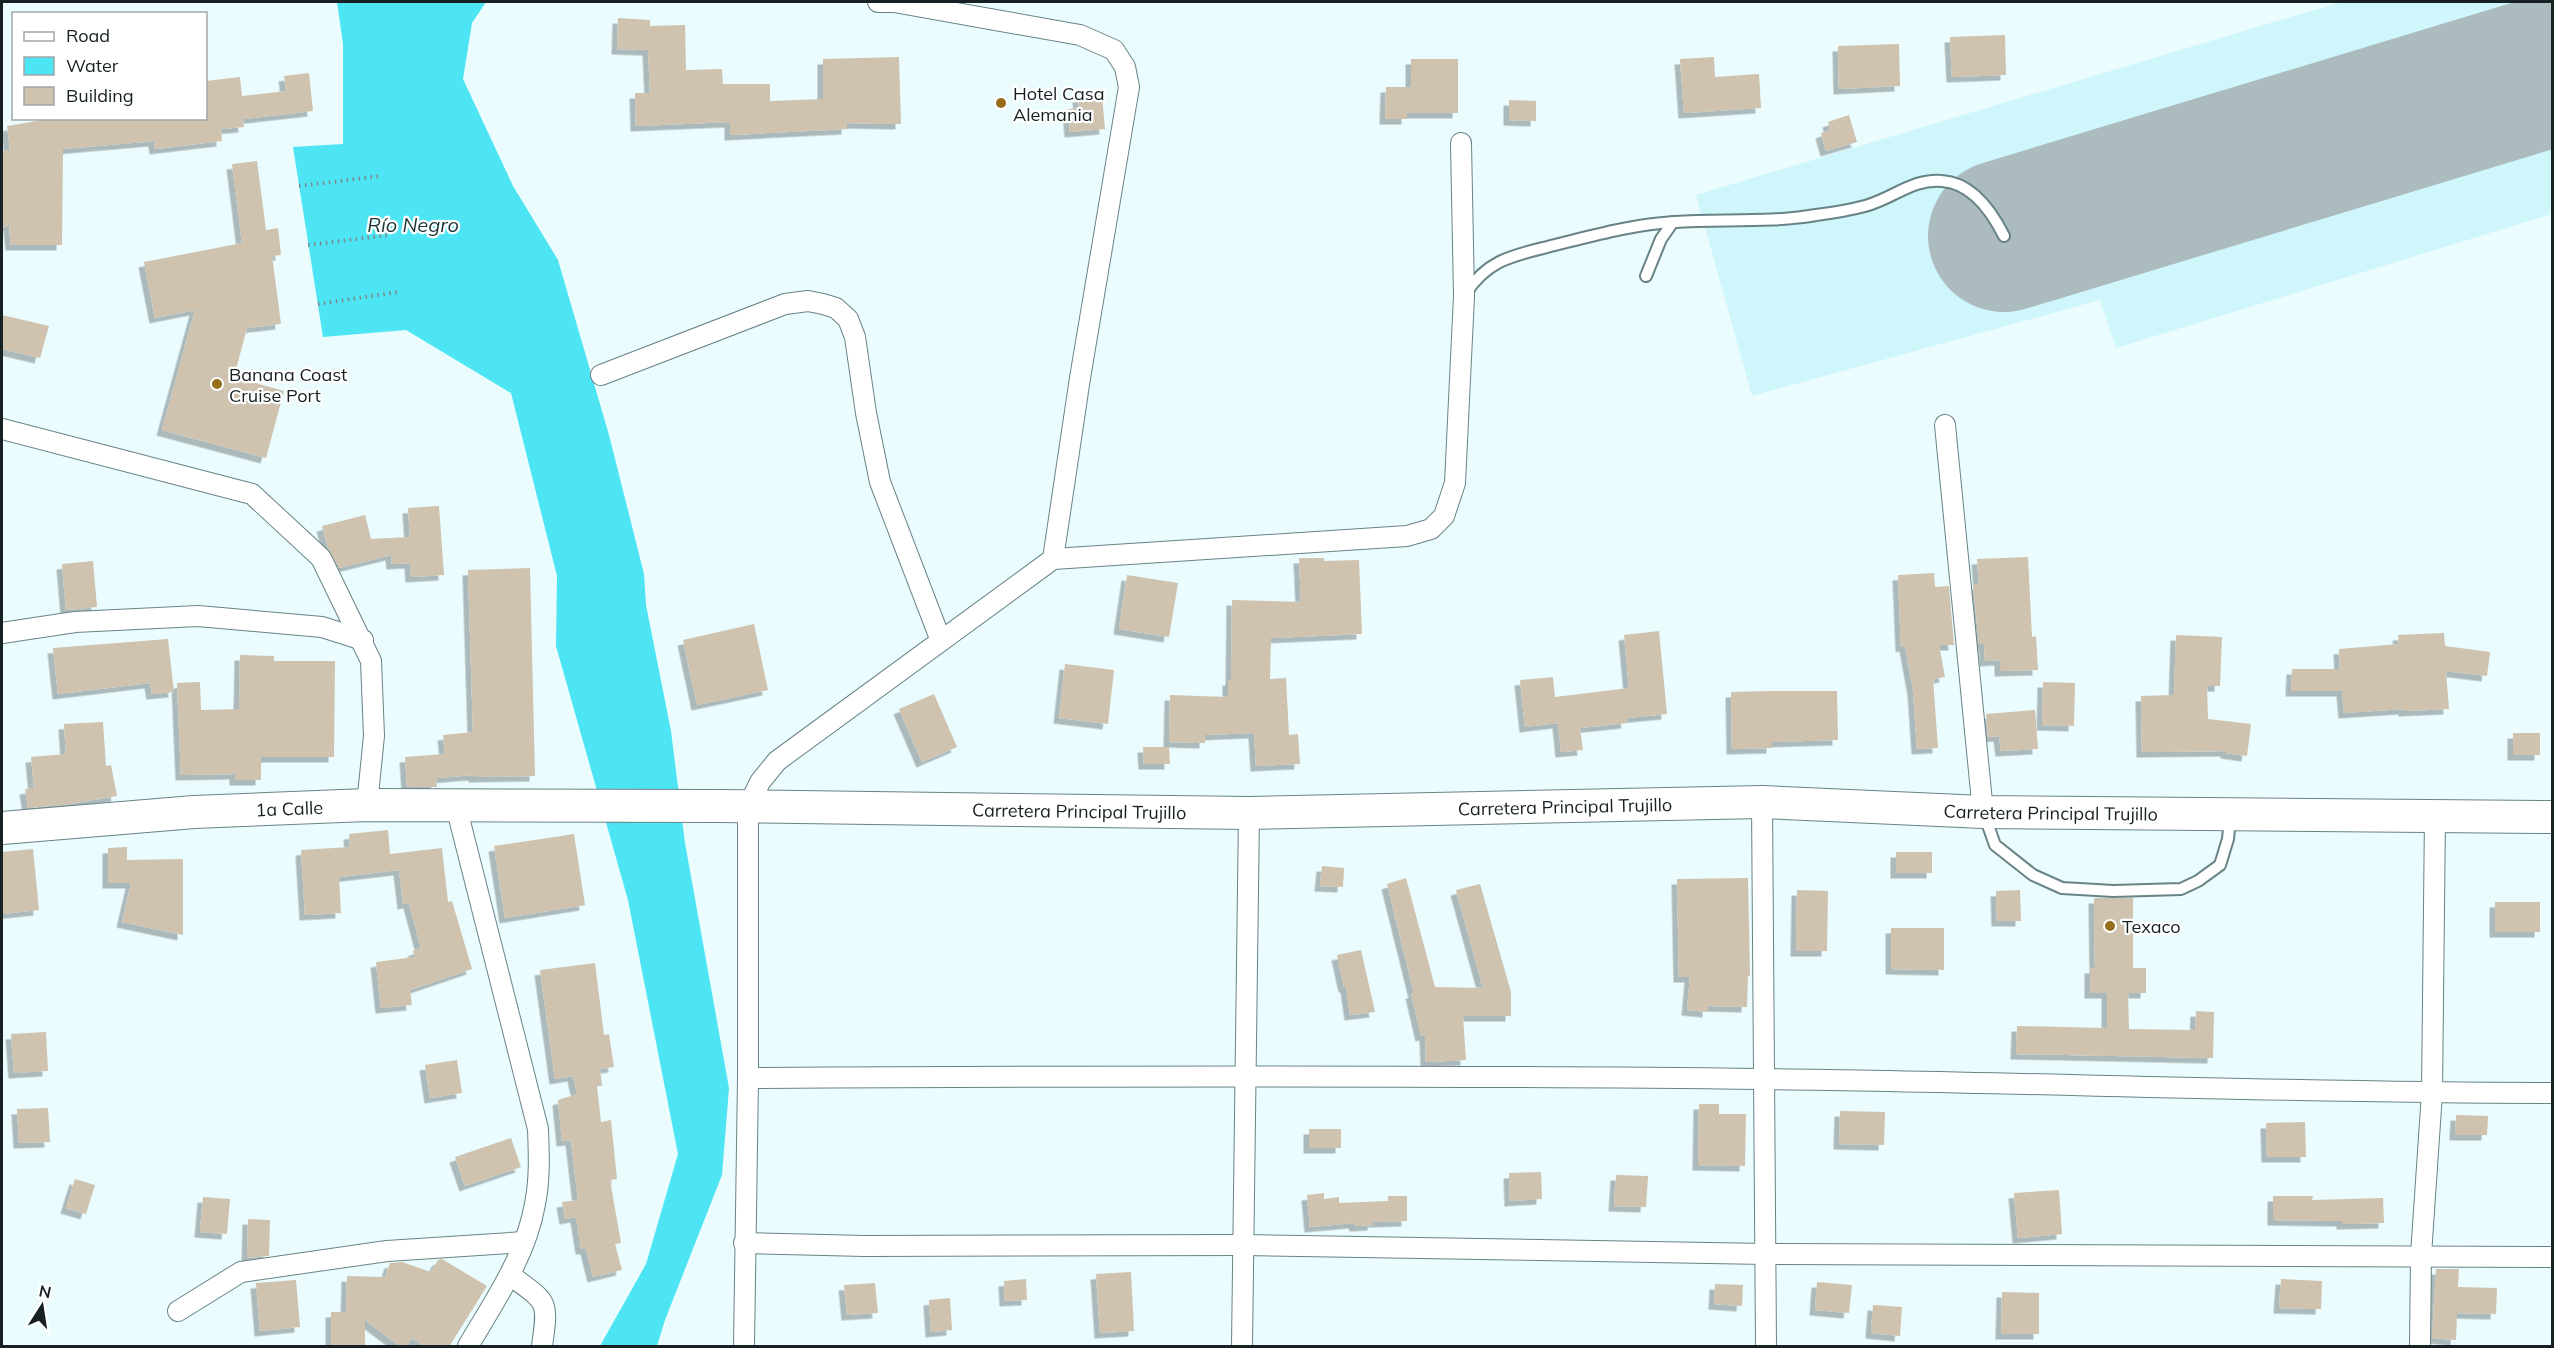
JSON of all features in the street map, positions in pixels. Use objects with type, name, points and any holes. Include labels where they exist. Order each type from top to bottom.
[{"type":"main road","name":"Carretera Principal Trujillo","points":[[579,806],[1249,813],[1762,802],[1983,812],[2230,815],[2435,814],[2553,817]]},
{"type":"main road","name":"1a Calle","points":[[2,828],[194,812],[367,805],[579,806]]},
{"type":"street","points":[[878,2],[894,2],[1080,35],[1114,50],[1125,67],[1130,87],[1080,378],[1053,560]]},
{"type":"street","points":[[744,1347],[748,1078],[734,806],[760,782],[777,761],[1053,560],[1407,536],[1431,529],[1444,516],[1455,483],[1464,296],[1461,143]]},
{"type":"street","points":[[601,375],[785,304],[808,301],[836,308],[848,319],[855,337],[866,413],[880,482],[941,641]]},
{"type":"street","points":[[1945,425],[1983,812]]},
{"type":"street","points":[[2,429],[252,494],[321,558],[363,640],[371,661],[374,736],[367,805]]},
{"type":"street","points":[[2,633],[75,622],[198,616],[322,627],[363,640]]},
{"type":"street","points":[[1762,802],[1766,1347]]},
{"type":"street","points":[[456,806],[538,1129],[539,1167],[535,1205],[524,1242],[510,1275],[468,1347]]},
{"type":"street","points":[[1242,1347],[1249,813]]},
{"type":"street","points":[[2420,1347],[2421,1255],[2432,1093],[2435,814]]},
{"type":"street","points":[[748,1078],[1246,1076],[1765,1079],[2432,1093],[2553,1093]]},
{"type":"street","points":[[178,1311],[242,1272],[387,1251],[524,1242]]},
{"type":"street","points":[[744,1243],[865,1246],[1244,1245],[1766,1254],[2553,1257]]},
{"type":"street","points":[[510,1275],[542,1299],[546,1315],[542,1347]]},
{"type":"lane","points":[[1464,296],[1478,275],[1500,261],[1615,229],[1673,222],[1780,219],[1815,215],[1867,206],[1912,184],[1942,181],[1964,187],[1977,198],[1997,222],[2004,236]]},
{"type":"lane","points":[[1646,276],[1661,239],[1673,222]]},
{"type":"lane","points":[[1983,812],[1995,845],[2033,875],[2062,888],[2113,891],[2181,889],[2198,881],[2220,865],[2228,840],[2230,815]]},
{"type":"path","points":[[299,186],[381,176]]},
{"type":"path","points":[[308,245],[389,235]]},
{"type":"path","points":[[318,304],[398,292]]},
{"type":"shaded area","points":[[2341,2],[2552,2],[2552,214],[2116,348],[2100,300],[1752,396],[1696,195]]},
{"type":"water","name":"Río Negro","points":[[337,2],[486,2],[472,23],[463,79],[513,186],[558,260],[609,435],[644,574],[646,605],[671,731],[685,843],[729,1088],[722,1175],[657,1346],[600,1346],[646,1264],[678,1154],[628,900],[556,646],[557,576],[511,393],[406,330],[323,337],[293,147],[343,144],[343,44]]},
{"type":"building","points":[[618,18],[650,20],[650,26],[685,25],[686,70],[722,69],[723,84],[770,84],[770,101],[823,99],[823,59],[899,57],[901,124],[847,123],[847,129],[730,135],[730,122],[636,126],[635,93],[650,93],[648,50],[617,49]]},
{"type":"building","points":[[2005,35],[2006,75],[1952,77],[1950,37]]},
{"type":"building","points":[[1899,44],[1900,86],[1839,89],[1838,46]]},
{"type":"building","points":[[1714,57],[1715,77],[1759,74],[1761,108],[1684,113],[1680,59]]},
{"type":"building","points":[[1411,59],[1458,59],[1458,113],[1407,113],[1407,119],[1385,119],[1386,87],[1411,87]]},
{"type":"building","points":[[309,73],[313,111],[243,119],[244,127],[221,129],[222,141],[155,149],[154,141],[63,149],[62,245],[11,245],[9,225],[2,228],[2,151],[10,150],[7,126],[43,120],[207,120],[207,81],[240,77],[242,96],[286,91],[284,76]]},
{"type":"building","points":[[1102,95],[1105,129],[1070,132],[1068,109],[1079,108],[1078,97]]},
{"type":"building","points":[[1509,100],[1536,101],[1536,121],[1509,120]]},
{"type":"building","points":[[1849,115],[1857,142],[1826,151],[1821,133],[1830,130],[1828,122]]},
{"type":"building","points":[[257,161],[266,230],[278,228],[281,255],[272,256],[281,324],[247,328],[234,377],[284,391],[266,458],[162,430],[195,310],[155,318],[144,262],[242,243],[232,164]]},
{"type":"building","points":[[2,315],[49,326],[40,358],[2,349]]},
{"type":"building","points":[[439,506],[444,575],[411,577],[410,563],[392,564],[391,555],[339,568],[328,548],[322,526],[365,515],[371,539],[410,537],[408,508]]},
{"type":"building","points":[[2028,557],[2032,637],[2036,636],[2038,670],[2000,671],[2000,660],[1985,661],[1984,644],[1979,644],[1973,584],[1979,584],[1977,559]]},
{"type":"building","points":[[1299,558],[1324,558],[1324,561],[1359,560],[1362,634],[1271,638],[1270,679],[1286,678],[1289,735],[1298,734],[1300,764],[1256,766],[1254,733],[1205,735],[1205,743],[1169,742],[1170,695],[1228,697],[1228,680],[1231,680],[1232,600],[1301,602]]},
{"type":"building","points":[[93,561],[97,607],[66,610],[62,564]]},
{"type":"building","points":[[530,568],[535,776],[474,777],[474,775],[436,778],[437,787],[407,787],[405,757],[445,754],[443,735],[473,732],[468,570]]},
{"type":"building","points":[[1934,573],[1935,587],[1949,586],[1954,645],[1939,645],[1945,677],[1933,679],[1938,748],[1917,749],[1913,690],[1905,646],[1901,647],[1898,575]]},
{"type":"building","points":[[1127,575],[1178,583],[1169,637],[1119,629]]},
{"type":"building","points":[[754,624],[768,690],[697,705],[683,640]]},
{"type":"building","points":[[1659,631],[1667,714],[1626,718],[1627,723],[1580,728],[1583,750],[1561,752],[1558,723],[1525,727],[1520,680],[1553,677],[1555,697],[1629,688],[1624,635]]},
{"type":"building","points":[[2444,633],[2445,646],[2490,652],[2487,676],[2446,671],[2449,709],[2344,713],[2342,691],[2291,691],[2292,669],[2340,669],[2339,649],[2399,644],[2398,635]]},
{"type":"building","points":[[2176,635],[2222,637],[2220,686],[2207,686],[2208,719],[2251,724],[2247,756],[2226,753],[2226,751],[2142,752],[2141,696],[2174,695]]},
{"type":"building","points":[[168,639],[174,692],[152,694],[150,683],[58,694],[53,648]]},
{"type":"building","points":[[240,655],[274,656],[274,661],[335,661],[334,757],[261,757],[261,780],[235,780],[235,774],[181,775],[177,683],[200,682],[201,710],[239,709]]},
{"type":"building","points":[[1065,664],[1114,670],[1108,724],[1059,718]]},
{"type":"building","points":[[2043,682],[2075,683],[2074,726],[2042,725]]},
{"type":"building","points":[[1837,691],[1838,740],[1772,742],[1772,748],[1732,749],[1731,692]]},
{"type":"building","points":[[934,694],[957,747],[922,762],[899,709]]},
{"type":"building","points":[[2035,710],[2038,749],[2001,751],[1999,736],[1988,737],[1986,714]]},
{"type":"building","points":[[103,722],[106,766],[111,765],[117,796],[28,808],[25,789],[34,788],[31,757],[66,754],[64,724]]},
{"type":"building","points":[[2513,733],[2540,733],[2540,755],[2513,755]]},
{"type":"building","points":[[1143,747],[1169,747],[1170,764],[1144,764]]},
{"type":"building","points":[[388,830],[390,854],[442,848],[448,902],[452,901],[472,969],[410,990],[412,1005],[381,1008],[376,962],[415,957],[413,951],[421,948],[409,903],[403,904],[399,870],[339,877],[341,913],[305,915],[301,850],[350,847],[349,834]]},
{"type":"building","points":[[574,834],[585,905],[505,918],[494,846]]},
{"type":"building","points":[[127,847],[127,860],[183,859],[183,935],[122,922],[131,883],[108,883],[108,848]]},
{"type":"building","points":[[33,849],[39,910],[2,914],[2,852]]},
{"type":"building","points":[[1896,852],[1932,852],[1932,873],[1896,873]]},
{"type":"building","points":[[1322,866],[1344,868],[1343,887],[1320,886]]},
{"type":"building","points":[[1406,878],[1435,987],[1483,988],[1456,890],[1480,884],[1511,992],[1511,1016],[1463,1016],[1466,1060],[1426,1062],[1425,1035],[1421,1036],[1411,993],[1414,993],[1387,884]]},
{"type":"building","points":[[1748,878],[1750,976],[1748,976],[1747,1007],[1708,1006],[1708,1012],[1687,1010],[1690,977],[1679,977],[1677,879]]},
{"type":"building","points":[[1797,890],[1828,891],[1827,951],[1796,951]]},
{"type":"building","points":[[2020,890],[2021,921],[1997,921],[1996,891]]},
{"type":"building","points":[[2094,898],[2133,898],[2133,968],[2146,968],[2146,993],[2128,993],[2129,1029],[2195,1030],[2196,1011],[2214,1012],[2213,1058],[2016,1054],[2017,1026],[2107,1028],[2107,993],[2090,993],[2090,968],[2095,968]]},
{"type":"building","points":[[2495,902],[2540,902],[2540,932],[2495,932]]},
{"type":"building","points":[[1891,928],[1944,928],[1944,970],[1891,969]]},
{"type":"building","points":[[1361,950],[1375,1012],[1350,1015],[1346,987],[1344,987],[1337,955]]},
{"type":"building","points":[[595,963],[604,1035],[609,1034],[614,1067],[600,1069],[602,1086],[597,1086],[601,1122],[611,1120],[617,1179],[610,1180],[621,1243],[615,1244],[622,1270],[593,1277],[586,1249],[581,1249],[576,1217],[565,1219],[562,1202],[578,1200],[571,1140],[562,1141],[558,1100],[577,1094],[573,1076],[555,1079],[540,970]]},
{"type":"building","points":[[46,1032],[48,1071],[14,1073],[11,1034]]},
{"type":"building","points":[[457,1060],[462,1093],[430,1098],[425,1065]]},
{"type":"building","points":[[1699,1104],[1719,1104],[1719,1114],[1746,1114],[1745,1166],[1698,1165]]},
{"type":"building","points":[[48,1108],[50,1142],[19,1143],[17,1109]]},
{"type":"building","points":[[1840,1111],[1885,1112],[1884,1145],[1839,1144]]},
{"type":"building","points":[[2456,1115],[2488,1116],[2487,1135],[2455,1135]]},
{"type":"building","points":[[2305,1122],[2306,1157],[2267,1157],[2266,1123]]},
{"type":"building","points":[[1309,1129],[1341,1129],[1341,1148],[1309,1148]]},
{"type":"building","points":[[511,1138],[521,1167],[465,1186],[455,1157]]},
{"type":"building","points":[[1541,1172],[1542,1199],[1510,1201],[1509,1173]]},
{"type":"building","points":[[1616,1175],[1648,1176],[1646,1207],[1614,1206]]},
{"type":"building","points":[[75,1179],[95,1185],[86,1214],[66,1208]]},
{"type":"building","points":[[2059,1190],[2062,1234],[2018,1238],[2014,1193]]},
{"type":"building","points":[[1324,1193],[1324,1199],[1339,1197],[1339,1203],[1388,1201],[1388,1196],[1407,1196],[1407,1221],[1373,1222],[1373,1225],[1355,1226],[1354,1223],[1310,1227],[1307,1195]]},
{"type":"building","points":[[2273,1196],[2313,1196],[2312,1200],[2383,1198],[2384,1223],[2342,1224],[2342,1221],[2273,1220]]},
{"type":"building","points":[[203,1197],[230,1199],[227,1234],[200,1232]]},
{"type":"building","points":[[248,1219],[270,1220],[269,1256],[247,1258]]},
{"type":"building","points":[[442,1259],[487,1286],[449,1347],[425,1347],[412,1338],[406,1347],[401,1347],[365,1320],[365,1347],[331,1347],[331,1312],[346,1312],[347,1276],[385,1277],[390,1263],[402,1262],[431,1272],[438,1260]]},
{"type":"building","points":[[2436,1269],[2459,1269],[2458,1287],[2497,1288],[2496,1314],[2457,1313],[2456,1340],[2432,1338]]},
{"type":"building","points":[[1131,1272],[1134,1331],[1100,1333],[1096,1274]]},
{"type":"building","points":[[1026,1279],[1027,1300],[1005,1301],[1004,1281]]},
{"type":"building","points":[[2281,1279],[2322,1281],[2321,1309],[2279,1308]]},
{"type":"building","points":[[296,1280],[300,1327],[260,1331],[256,1283]]},
{"type":"building","points":[[1817,1282],[1852,1285],[1849,1313],[1815,1310]]},
{"type":"building","points":[[875,1283],[878,1313],[847,1315],[844,1285]]},
{"type":"building","points":[[1715,1284],[1743,1285],[1742,1306],[1714,1304]]},
{"type":"building","points":[[2002,1292],[2039,1293],[2039,1334],[2001,1334]]},
{"type":"building","points":[[950,1298],[952,1330],[931,1332],[929,1300]]},
{"type":"building","points":[[1873,1305],[1902,1307],[1900,1336],[1871,1333]]},
{"type":"runway","points":[[2004,236],[2552,70]]},
{"type":"place","name":"Hotel Casa Alemania","points":[[1001,103]]},
{"type":"place","name":"Banana Coast Cruise Port","points":[[217,384]]},
{"type":"place","name":"Texaco","points":[[2110,926]]}]
